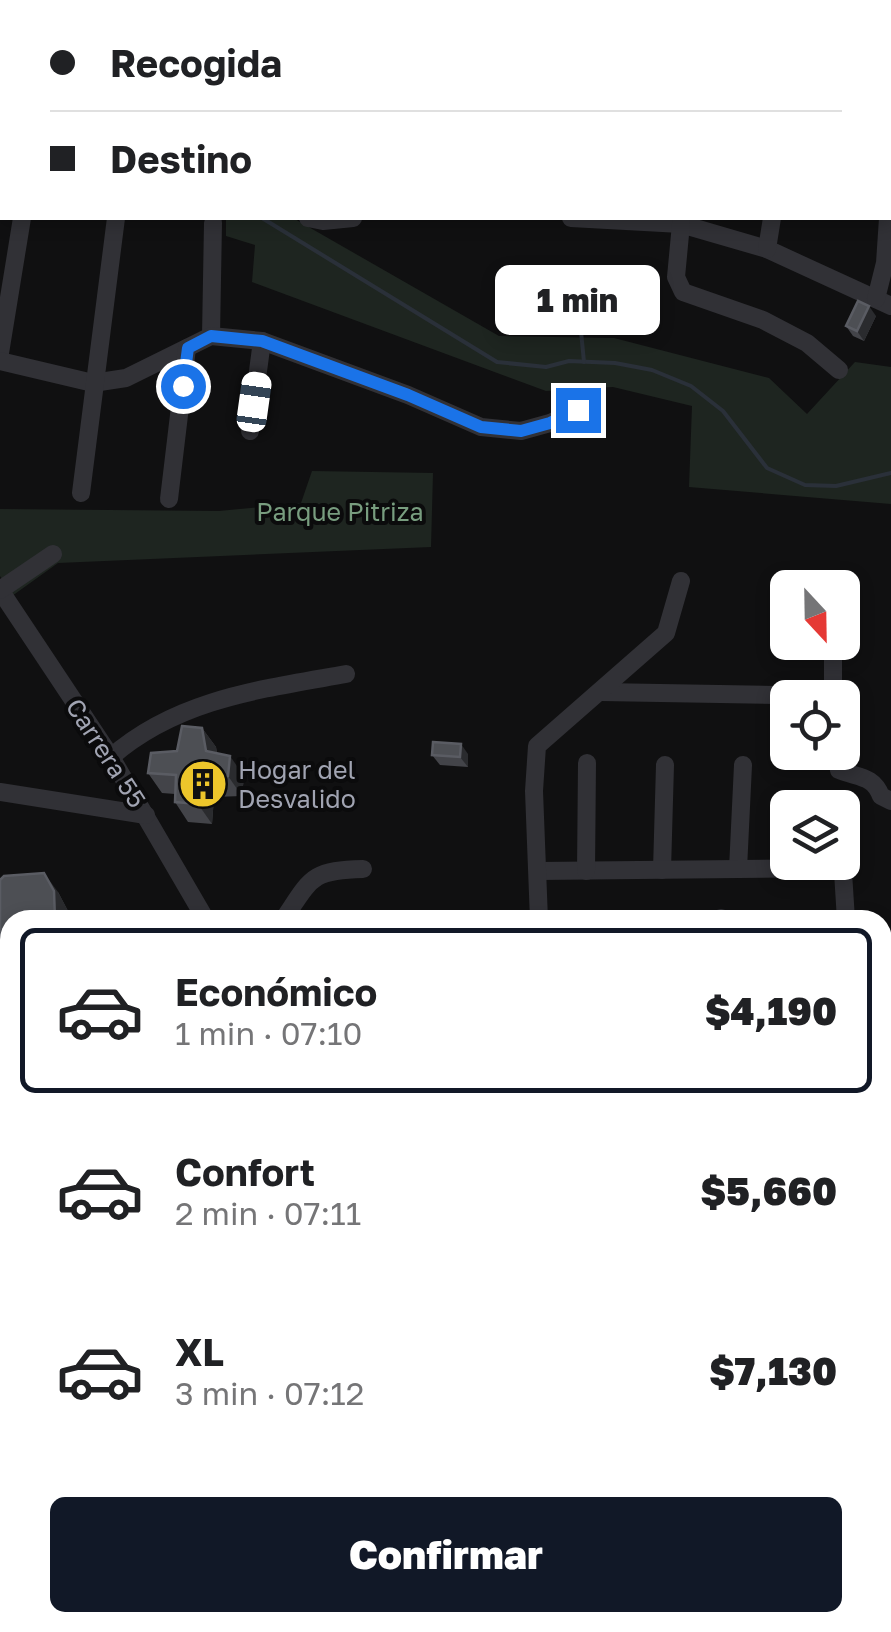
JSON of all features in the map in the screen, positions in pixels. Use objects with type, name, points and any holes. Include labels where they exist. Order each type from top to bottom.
[{"type":"street","points":[[20,220],[0,357],[94,382],[126,378],[211,336],[262,341],[408,395],[481,427],[521,431],[578,410]]},
{"type":"street","points":[[82,493],[116,220]]},
{"type":"street","points":[[608,220],[681,224],[767,249],[884,302],[888,220]]},
{"type":"street","points":[[767,249],[772,220]]},
{"type":"street","points":[[211,336],[213,223]]},
{"type":"street","points":[[681,224],[676,277],[684,292],[763,320],[807,343],[839,370]]},
{"type":"street","points":[[250,432],[262,341]]},
{"type":"street","points":[[169,499],[188,348]]},
{"type":"street","points":[[0,590],[53,554]]},
{"type":"street","points":[[539,910],[534,791],[537,746],[666,632],[681,581]]},
{"type":"street","name":"Carrera 55","points":[[0,590],[112,757],[200,910]]},
{"type":"street","points":[[112,757],[148,728],[188,709],[346,674]]},
{"type":"street","points":[[602,692],[770,696]]},
{"type":"street","points":[[586,764],[586,871]]},
{"type":"street","points":[[662,870],[665,765]]},
{"type":"street","points":[[738,869],[743,765]]},
{"type":"street","points":[[839,770],[870,779],[881,796],[891,801]]},
{"type":"street","points":[[0,792],[146,815]]},
{"type":"street","points":[[538,871],[829,868],[843,872],[845,910]]},
{"type":"street","points":[[290,910],[311,879],[329,872],[363,869]]},
{"type":"green space","points":[[226,220],[296,220],[499,336],[614,338],[769,378],[807,414],[855,362],[891,367],[891,504],[689,487],[692,406],[613,387],[546,391],[252,282],[255,245],[226,236]]},
{"type":"green space","name":"Parque Pitriza","points":[[312,471],[433,473],[431,547],[58,563],[12,596],[0,576],[0,509],[219,511],[301,503]]},
{"type":"building","points":[[858,301],[869,306],[857,331],[846,326]]},
{"type":"building","points":[[182,726],[202,728],[206,751],[230,756],[228,776],[200,777],[198,804],[175,802],[176,775],[148,773],[151,753],[177,751]]},
{"type":"building","points":[[433,742],[461,744],[460,757],[432,755]]},
{"type":"building","points":[[44,873],[54,891],[55,910],[0,910],[0,880],[4,876]]},
{"type":"waterway","points":[[265,220],[497,362],[546,367],[569,361],[615,363],[652,370],[691,386],[723,411],[767,468],[805,485],[836,486],[891,473]]},
{"type":"waterway","points":[[575,270],[584,362]]},
{"type":"place","name":"Hogar del Desvalido","points":[[203,784]]},
{"type":"route","points":[[183,386],[188,348],[211,336],[262,341],[408,395],[481,427],[521,431],[578,410]]}]
